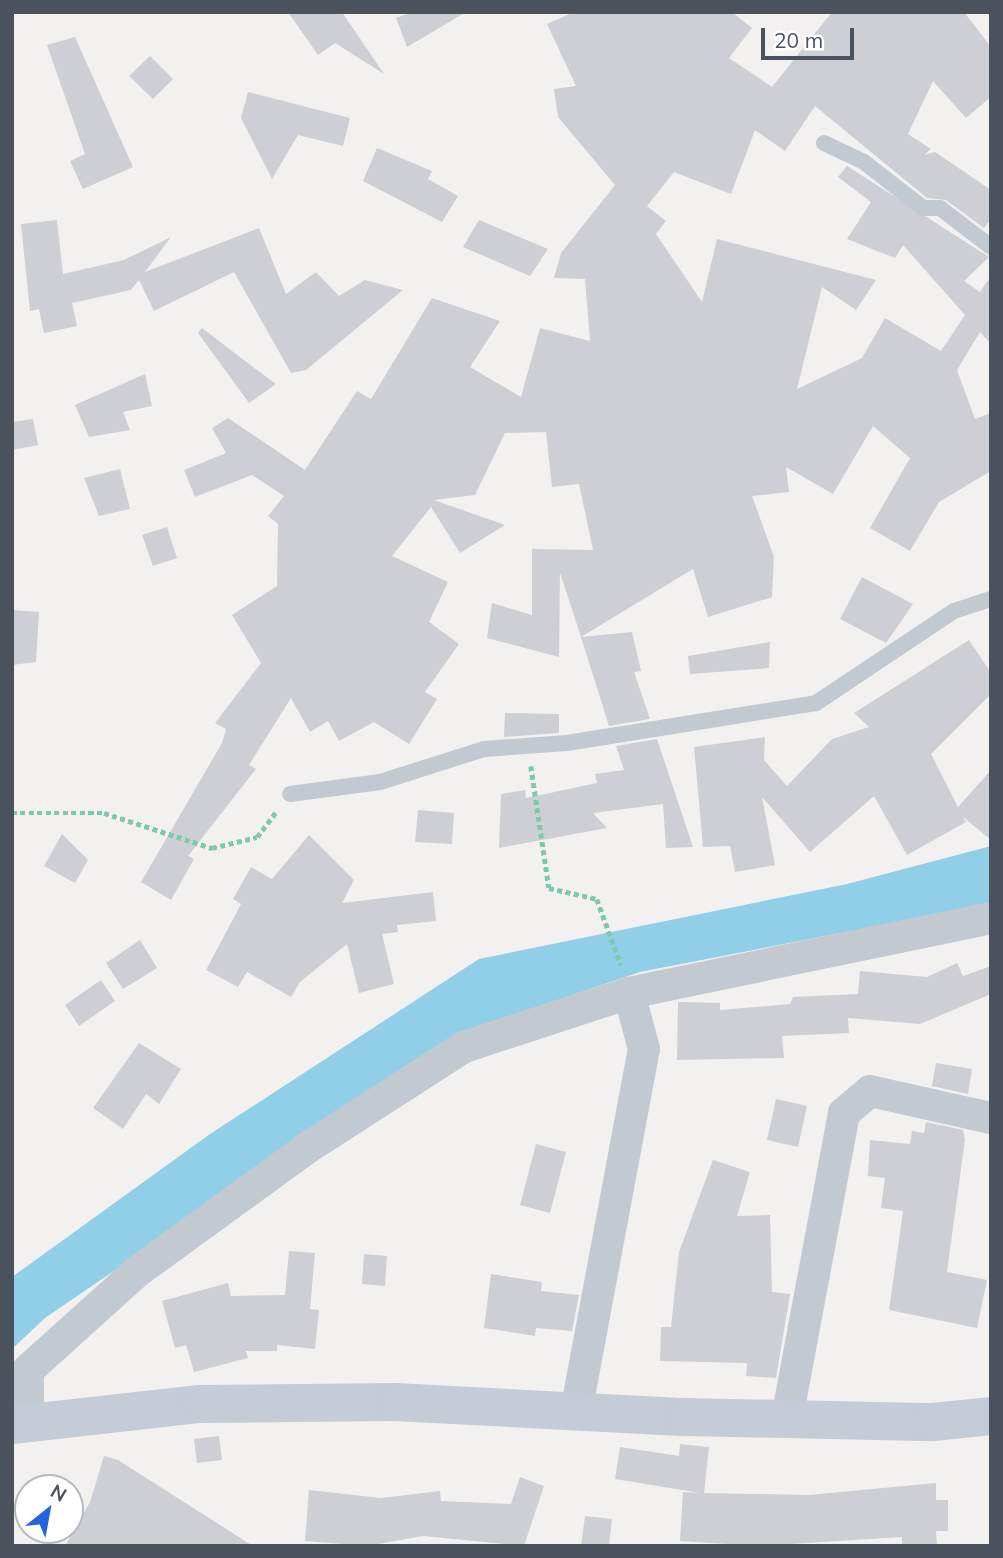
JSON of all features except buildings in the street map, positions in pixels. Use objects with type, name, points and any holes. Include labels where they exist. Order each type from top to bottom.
[{"type":"street","points":[[991,918],[629,993],[464,1047],[307,1148],[138,1271],[28,1370],[20,1423],[200,1404],[395,1402],[576,1412],[933,1422],[991,1416]]},
{"type":"street","points":[[576,1412],[644,1049],[629,993]]},
{"type":"street","points":[[787,1418],[844,1113],[870,1091],[991,1118]]},
{"type":"lane","points":[[824,143],[864,162],[923,208],[940,208],[991,247]]},
{"type":"lane","points":[[290,794],[380,782],[484,750],[528,747],[816,704],[954,611],[991,599]]},
{"type":"path","points":[[528,747],[549,888],[597,899],[609,920],[629,993]]},
{"type":"path","points":[[12,813],[104,813],[212,848],[257,837],[290,794]]},
{"type":"water","points":[[991,846],[991,904],[640,972],[464,1032],[45,1318],[12,1349],[12,1277],[210,1134],[479,959],[847,884]]}]
